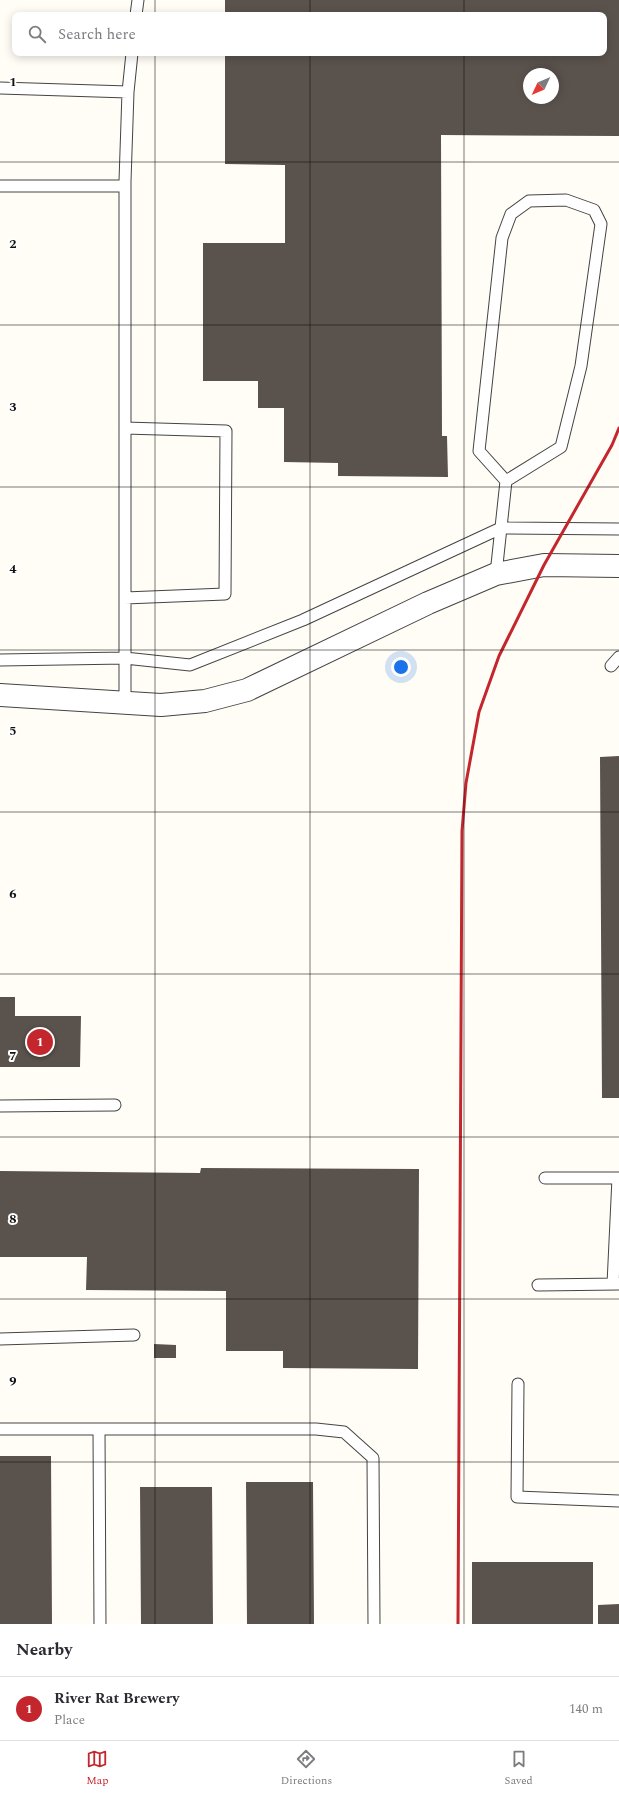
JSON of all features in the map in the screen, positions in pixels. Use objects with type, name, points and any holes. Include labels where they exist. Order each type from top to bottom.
[{"type":"street","points":[[0,695],[161,705],[205,701],[247,690],[428,603],[496,574],[544,565],[619,566]]},
{"type":"lane","points":[[136,12],[138,0]]},
{"type":"lane","points":[[125,703],[125,186],[128,92],[132,56]]},
{"type":"lane","points":[[0,88],[128,92]]},
{"type":"lane","points":[[0,186],[125,186]]},
{"type":"lane","points":[[496,574],[506,481],[479,452],[502,238],[511,214],[529,201],[566,200],[594,210],[601,224],[581,366],[561,447],[506,481]]},
{"type":"lane","points":[[125,428],[226,431],[225,594],[125,598]]},
{"type":"lane","points":[[0,660],[125,658],[190,665],[304,620],[501,528],[619,529]]},
{"type":"lane","points":[[611,666],[619,657]]},
{"type":"lane","points":[[0,1106],[115,1105]]},
{"type":"lane","points":[[538,1285],[616,1284],[619,1178],[544,1178]]},
{"type":"lane","points":[[0,1339],[134,1335]]},
{"type":"lane","points":[[518,1384],[517,1497],[619,1501]]},
{"type":"lane","points":[[0,1429],[316,1429],[344,1432],[373,1458],[374,1624]]},
{"type":"lane","points":[[100,1429],[100,1624]]},
{"type":"building","points":[[225,0],[619,0],[619,136],[441,135],[442,436],[447,436],[448,477],[338,476],[338,463],[284,462],[284,408],[258,408],[258,381],[203,381],[203,243],[285,243],[285,165],[225,164],[225,56],[607,56],[607,12],[225,12]]},
{"type":"building","points":[[619,756],[619,1098],[602,1098],[600,757]]},
{"type":"building","points":[[0,997],[15,997],[15,1016],[81,1016],[80,1067],[0,1067]]},
{"type":"building","points":[[201,1168],[419,1169],[418,1369],[283,1368],[283,1351],[226,1351],[226,1291],[86,1290],[87,1257],[0,1257],[0,1171],[200,1173]]},
{"type":"building","points":[[154,1344],[176,1345],[176,1358],[154,1358]]},
{"type":"building","points":[[0,1456],[51,1456],[52,1624],[0,1624]]},
{"type":"building","points":[[246,1482],[313,1482],[314,1624],[247,1624]]},
{"type":"building","points":[[140,1487],[212,1487],[213,1624],[141,1624]]},
{"type":"building","points":[[472,1562],[593,1562],[593,1624],[472,1624]]},
{"type":"building","points":[[619,1604],[619,1624],[598,1624],[598,1605]]},
{"type":"railway","points":[[458,1624],[462,831],[466,783],[479,712],[499,656],[544,565],[612,445],[619,428]]},
{"type":"place","name":"River Rat Brewery","points":[[40,1042]]}]
